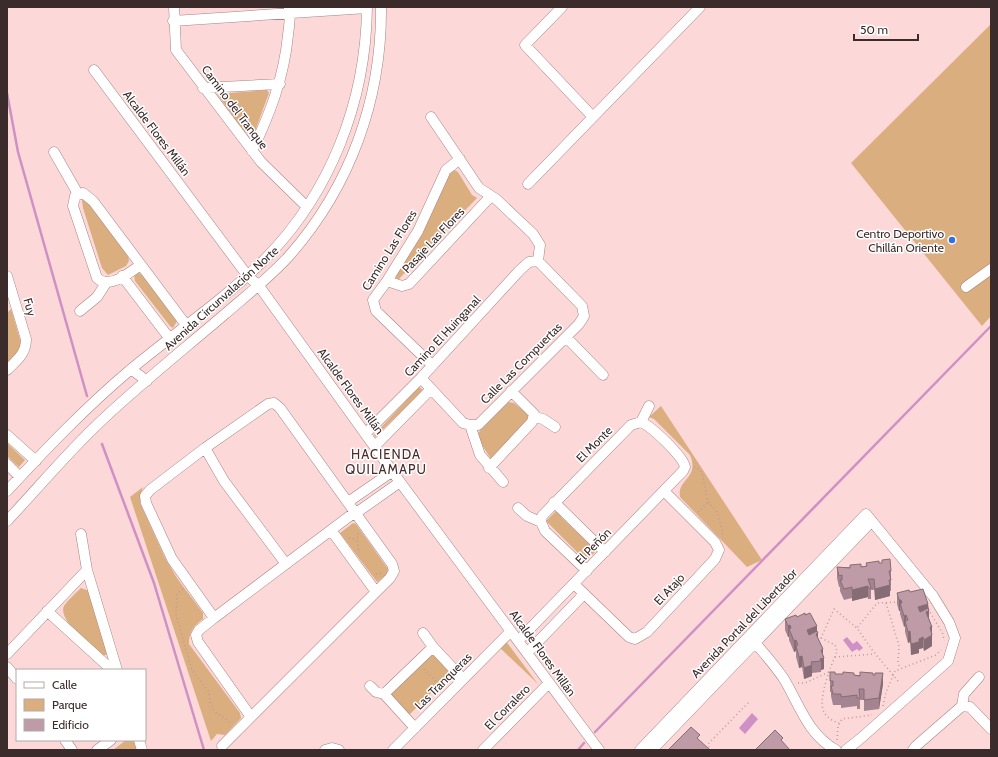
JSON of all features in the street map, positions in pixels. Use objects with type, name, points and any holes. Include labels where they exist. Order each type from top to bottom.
[{"type":"street","name":"Camino del Tranque","points":[[174,7],[173,21],[176,50],[203,88],[261,162],[307,207]]},
{"type":"street","points":[[173,21],[258,11],[367,7]]},
{"type":"street","name":"Avenida Circunvalación Norte","points":[[7,491],[79,415],[131,369],[248,275],[274,250],[307,207],[330,166],[346,129],[358,90],[365,49],[367,7]]},
{"type":"street","name":"Avenida Circunvalación Norte","points":[[7,521],[99,422],[259,286],[288,256],[314,224],[346,170],[362,130],[374,88],[380,45],[381,7]]},
{"type":"street","points":[[562,7],[525,45],[593,117]]},
{"type":"street","points":[[528,184],[700,7]]},
{"type":"street","points":[[252,151],[263,128],[280,84],[286,54],[290,10]]},
{"type":"street","name":"Alcalde Flores Millán","points":[[94,70],[248,275],[259,286],[400,482],[512,631],[598,750]]},
{"type":"street","points":[[203,88],[280,84]]},
{"type":"street","points":[[431,117],[479,188],[491,196],[533,234],[540,245],[538,262]]},
{"type":"street","points":[[54,152],[78,194]]},
{"type":"street","name":"Camino Las Flores","points":[[432,365],[374,308],[373,304],[375,296],[387,281],[418,231],[446,170],[460,159]]},
{"type":"street","points":[[330,166],[339,171],[346,170]]},
{"type":"street","points":[[78,194],[85,194],[93,201],[186,325]]},
{"type":"street","points":[[78,194],[74,199],[73,206],[95,276],[99,280],[110,283],[141,264]]},
{"type":"street","name":"Pasaje Las Flores","points":[[387,281],[402,286],[409,284],[491,196]]},
{"type":"street","name":"Camino El Huinganal","points":[[366,433],[422,378],[432,365],[520,270],[529,262],[538,262]]},
{"type":"street","name":"Calle Las Compuertas","points":[[470,425],[478,424],[579,324],[584,316],[582,306],[538,262]]},
{"type":"street","points":[[966,287],[991,269]]},
{"type":"street","name":"Fuy","points":[[7,276],[10,303],[26,339],[24,353],[7,370]]},
{"type":"street","points":[[122,276],[170,339]]},
{"type":"street","points":[[80,311],[100,294],[106,283]]},
{"type":"street","points":[[566,337],[603,375]]},
{"type":"street","points":[[131,369],[147,381]]},
{"type":"street","points":[[422,378],[464,423],[470,425],[480,455],[503,482]]},
{"type":"street","points":[[375,446],[432,389]]},
{"type":"street","points":[[490,468],[532,422],[534,417],[534,414],[511,391]]},
{"type":"street","points":[[214,618],[172,559],[146,503],[145,496],[150,490],[205,448],[268,404],[274,403],[280,408],[358,515],[392,564],[394,571],[390,578],[374,589],[222,746]]},
{"type":"street","points":[[650,406],[641,422],[650,427],[685,465]]},
{"type":"street","points":[[534,417],[543,419],[555,427]]},
{"type":"street","name":"El Monte","points":[[541,522],[544,512],[631,425],[641,422]]},
{"type":"street","points":[[7,435],[36,461]]},
{"type":"street","points":[[205,448],[224,481],[286,564]]},
{"type":"street","points":[[7,464],[20,477]]},
{"type":"street","name":"El Peñón","points":[[518,641],[681,475],[685,465]]},
{"type":"street","points":[[348,502],[393,471]]},
{"type":"street","points":[[251,717],[198,642],[196,635],[199,630],[331,530],[358,515],[400,482]]},
{"type":"street","points":[[664,492],[715,542]]},
{"type":"street","points":[[554,502],[605,552]]},
{"type":"street","points":[[518,508],[526,516],[541,522],[545,531],[587,571]]},
{"type":"street","name":"Avenida Portal del Libertador","points":[[652,750],[752,640],[869,517],[933,596],[949,622],[956,638],[948,661],[860,740],[846,750]]},
{"type":"street","points":[[331,530],[374,589]]},
{"type":"street","points":[[81,534],[87,570],[117,669]]},
{"type":"street","name":"El Atajo","points":[[574,584],[624,633],[635,639],[641,637],[715,559],[719,550],[715,542]]},
{"type":"street","points":[[7,654],[87,570]]},
{"type":"street","points":[[527,653],[584,594]]},
{"type":"street","points":[[47,611],[111,669]]},
{"type":"street","name":"Las Tranqueras","points":[[393,750],[512,631]]},
{"type":"street","points":[[423,633],[463,679]]},
{"type":"street","points":[[752,640],[784,679],[803,715],[818,736],[836,746]]},
{"type":"street","name":"Avenida Portal del Libertador","points":[[640,750],[752,640]]},
{"type":"street","points":[[384,694],[433,646]]},
{"type":"street","points":[[7,667],[16,678]]},
{"type":"street","points":[[913,750],[962,706],[964,694],[979,677]]},
{"type":"street","name":"El Corralero","points":[[487,749],[549,683]]},
{"type":"street","points":[[370,686],[376,692],[384,694],[415,728]]},
{"type":"street","points":[[962,706],[970,707],[991,729]]},
{"type":"street","points":[[66,741],[72,750]]},
{"type":"street","points":[[98,750],[110,741]]},
{"type":"street","points":[[325,750],[332,748],[339,750]]},
{"type":"path","points":[[685,465],[700,469],[702,473],[708,502],[717,512],[723,533],[715,542]]},
{"type":"path","points":[[692,519],[708,502]]},
{"type":"path","points":[[358,515],[356,540],[360,555]]},
{"type":"path","points":[[374,589],[376,574]]},
{"type":"path","points":[[189,584],[177,594],[176,614],[192,670],[209,692],[210,702],[214,711],[239,728]]},
{"type":"path","points":[[857,628],[877,603],[899,602]]},
{"type":"path","points":[[886,603],[899,646],[898,663],[900,668]]},
{"type":"path","points":[[880,711],[893,675],[900,668],[936,654],[941,650],[944,644],[942,634],[927,606]]},
{"type":"path","points":[[817,640],[822,638],[834,609],[842,617],[851,621],[875,654],[898,681]]},
{"type":"path","points":[[822,638],[835,645],[837,651],[829,672],[822,707],[828,717],[839,723]]},
{"type":"path","points":[[835,657],[875,654]]},
{"type":"path","points":[[416,663],[449,694]]},
{"type":"path","points":[[793,680],[798,683],[804,683],[829,672]]},
{"type":"path","points":[[712,750],[708,746],[709,743],[749,702]]},
{"type":"path","points":[[836,746],[839,723],[842,719],[876,715]]},
{"type":"green space","name":"Centro Deportivo Chillán Oriente","points":[[991,24],[991,316],[982,326],[851,163]]},
{"type":"green space","points":[[267,90],[269,93],[255,131],[250,134],[244,131],[217,94]]},
{"type":"green space","points":[[454,170],[458,172],[472,195],[477,198],[398,280],[395,276],[450,172]]},
{"type":"green space","points":[[85,198],[127,252],[129,261],[126,266],[108,275],[102,268],[83,208],[82,200]]},
{"type":"green space","points":[[135,273],[139,273],[143,276],[177,321],[173,328],[135,281]]},
{"type":"green space","points":[[11,309],[21,343],[21,349],[7,364],[7,313]]},
{"type":"green space","points":[[419,387],[423,390],[375,437],[374,435]]},
{"type":"green space","points":[[508,402],[514,403],[529,415],[527,421],[491,459],[480,442],[478,433]]},
{"type":"green space","points":[[661,406],[762,560],[747,567],[680,497],[682,486],[692,469],[692,463],[690,455],[654,419],[649,417]]},
{"type":"green space","points":[[7,443],[25,460],[19,467],[7,456]]},
{"type":"green space","points":[[143,487],[140,496],[140,503],[165,558],[177,578],[203,613],[203,619],[194,627],[191,633],[189,644],[240,713],[241,718],[225,735],[217,734],[211,741],[130,497]]},
{"type":"green space","points":[[557,510],[562,515],[561,517],[597,550],[586,561],[546,521]]},
{"type":"green space","points":[[353,523],[356,524],[388,569],[387,574],[377,582],[340,533]]},
{"type":"green space","points":[[81,588],[89,591],[108,654],[103,656],[77,633],[66,619],[63,612],[64,606]]},
{"type":"green space","points":[[505,640],[538,684],[499,647]]},
{"type":"green space","points":[[432,650],[453,671],[408,716],[387,695]]},
{"type":"green space","points":[[125,741],[134,741],[137,750],[113,750]]},
{"type":"shaded area","points":[[847,637],[853,644],[857,641],[863,648],[859,651],[857,649],[852,652],[843,640]]},
{"type":"shaded area","points":[[752,713],[758,719],[745,734],[739,728]]},
{"type":"building","points":[[890,559],[890,585],[875,589],[874,579],[868,579],[871,588],[868,588],[868,586],[852,590],[852,587],[844,589],[840,580],[842,580],[842,575],[839,576],[837,567],[850,568],[850,565],[861,564],[861,567],[867,566],[866,563],[879,561],[879,563],[882,563],[882,560]]},
{"type":"building","points":[[923,589],[928,604],[918,607],[920,612],[928,608],[929,611],[926,612],[932,627],[930,627],[932,635],[924,640],[923,637],[919,639],[919,642],[911,644],[910,631],[908,632],[905,621],[908,620],[906,615],[904,616],[900,603],[902,603],[901,600],[899,600],[897,593]]},
{"type":"building","points":[[805,613],[805,615],[810,613],[817,626],[807,630],[809,635],[817,631],[818,633],[816,634],[823,649],[821,650],[824,658],[820,659],[821,661],[811,662],[812,665],[804,668],[802,656],[799,657],[796,646],[798,645],[796,640],[794,641],[789,629],[791,628],[790,625],[788,626],[785,619],[796,615],[797,617]]},
{"type":"building","points":[[830,672],[835,672],[835,674],[843,674],[843,672],[854,673],[854,675],[860,676],[860,672],[873,673],[873,675],[875,675],[875,673],[883,673],[879,698],[864,700],[864,689],[859,689],[860,698],[857,698],[857,695],[841,697],[841,694],[833,694],[831,686],[833,686],[833,681],[830,681]]},
{"type":"building","points":[[691,727],[700,735],[697,738],[710,750],[668,750]]},
{"type":"building","points":[[775,730],[783,738],[781,740],[790,750],[755,750]]},
{"type":"waterway","points":[[7,93],[18,152],[87,396]]},
{"type":"waterway","points":[[595,732],[991,326]]},
{"type":"waterway","points":[[102,444],[154,583],[204,750]]},
{"type":"waterway","points":[[578,750],[584,743]]},
{"type":"place","name":"Centro Deportivo Chillán Oriente","points":[[952,240]]},
{"type":"district","name":"HACIENDA QUILAMAPU","points":[[386,462]]}]
